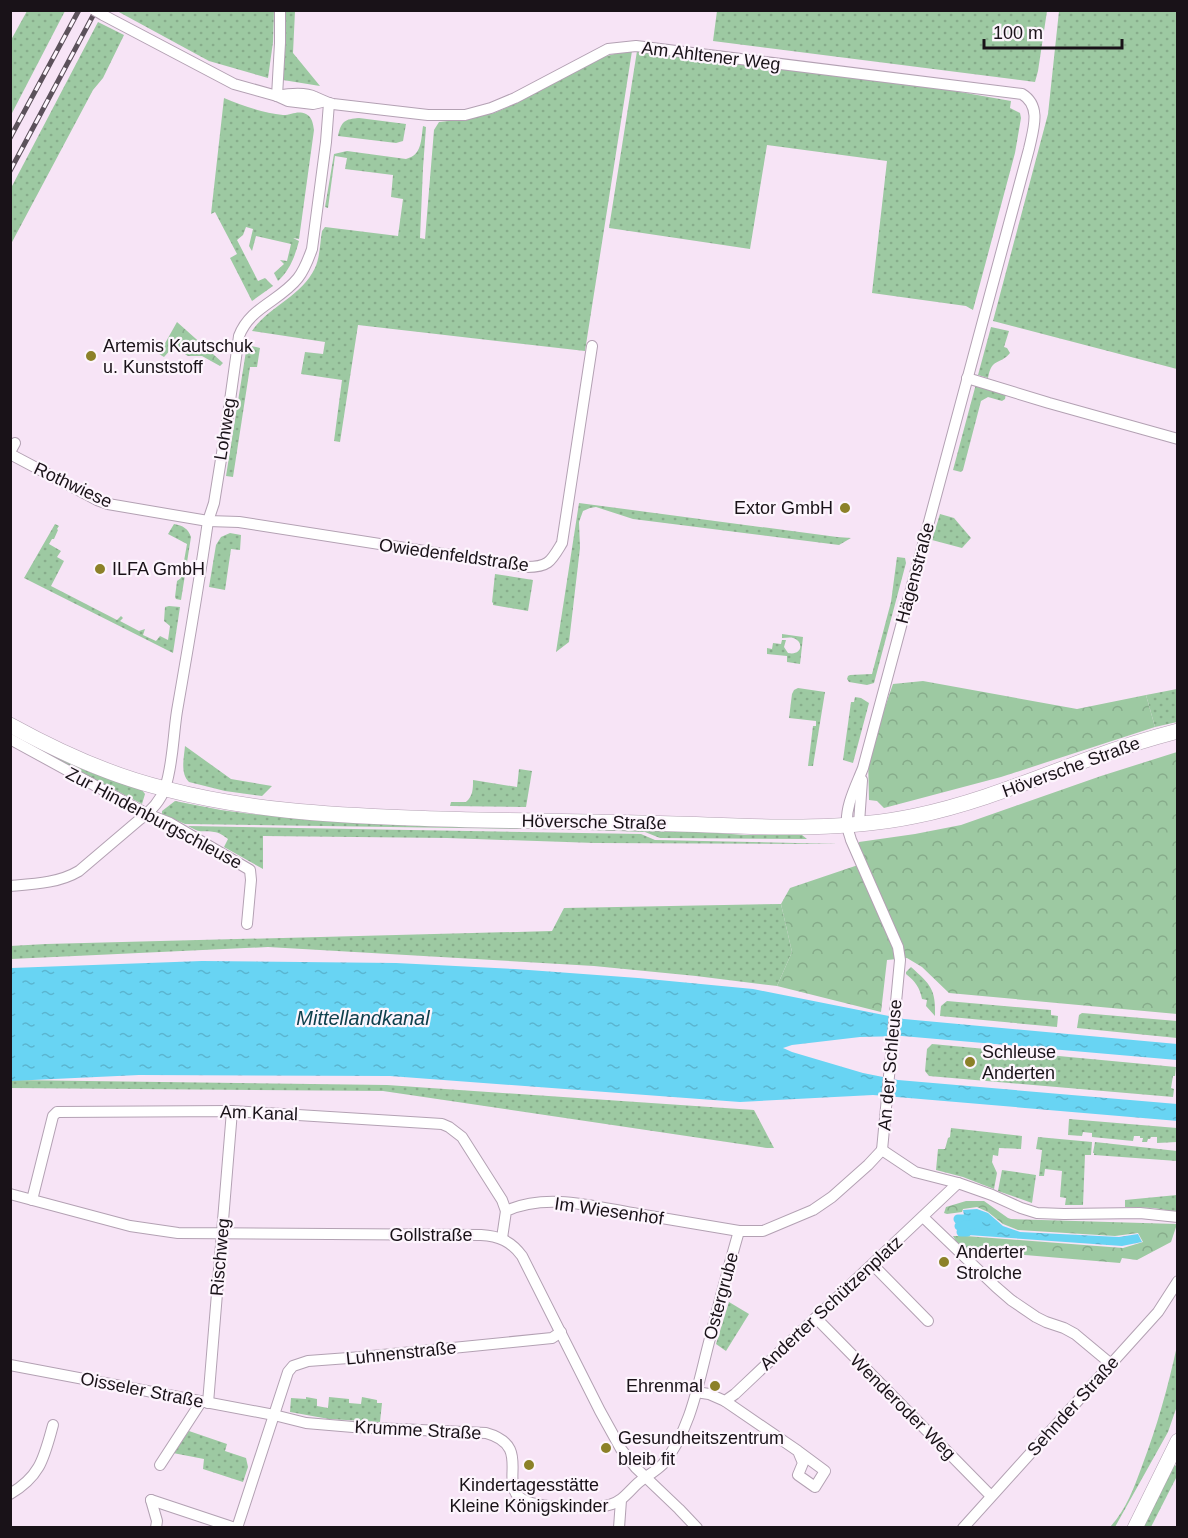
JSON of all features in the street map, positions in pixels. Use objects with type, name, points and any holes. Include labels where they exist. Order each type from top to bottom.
[{"type":"main road","name":"Höversche Straße","points":[[10,725],[69,755],[164,789],[270,809],[375,817],[775,827],[816,827],[915,816],[985,798],[1109,752],[1178,731]]},
{"type":"main road","points":[[1135,1527],[1178,1441]]},
{"type":"street","points":[[277,96],[280,10]]},
{"type":"street","points":[[99,13],[234,84],[277,96],[290,93],[315,97],[325,103]]},
{"type":"street","name":"Am Ahltener Weg","points":[[325,103],[428,115],[465,115],[515,98],[608,49],[624,46],[1022,94],[1032,101]]},
{"type":"street","name":"Hägenstraße","points":[[853,824],[849,804],[863,768],[1029,148],[1034,123],[1032,101]]},
{"type":"street","name":"Lohweg","points":[[164,789],[208,520],[216,488],[239,336],[249,318],[291,286],[307,265],[312,249],[326,142],[325,103]]},
{"type":"street","name":"Owiedenfeldstraße","points":[[208,520],[239,522],[527,567],[538,567],[549,563],[562,543],[592,346]]},
{"type":"street","points":[[968,378],[1178,439]]},
{"type":"street","name":"Rothwiese","points":[[12,450],[88,495],[108,504],[208,520]]},
{"type":"street","name":"Zur Hindenburgschleuse","points":[[10,739],[243,864],[250,870],[251,880],[247,924]]},
{"type":"street","points":[[10,886],[52,881],[69,877],[79,871],[147,814],[164,789]]},
{"type":"street","name":"An der Schleuse","points":[[853,824],[855,852],[898,947],[900,960],[882,1150],[915,1172],[958,1183],[1037,1213],[1140,1213],[1178,1217]]},
{"type":"street","name":"Am Kanal","points":[[32,1200],[53,1116],[57,1112],[232,1111],[442,1124],[462,1137],[502,1200],[506,1211]]},
{"type":"street","name":"Rischweg","points":[[160,1465],[205,1402],[232,1111]]},
{"type":"street","name":"Ostergrube","points":[[621,1500],[663,1463],[687,1421],[738,1231],[763,1231],[813,1210],[832,1197],[882,1150]]},
{"type":"street","name":"Anderter Schützenplatz","points":[[725,1401],[873,1265],[958,1183]]},
{"type":"street","name":"Gollstraße","points":[[10,1194],[147,1229],[178,1233],[491,1235],[501,1238]]},
{"type":"street","name":"Im Wiesenhof","points":[[506,1211],[537,1202],[573,1203],[738,1231]]},
{"type":"street","points":[[506,1211],[501,1238],[511,1243],[522,1256],[615,1439],[645,1477],[697,1527]]},
{"type":"street","points":[[923,1217],[1011,1300],[1036,1317],[1075,1334],[1111,1365]]},
{"type":"street","points":[[873,1265],[928,1321]]},
{"type":"street","name":"Sehnder Straße","points":[[963,1527],[1158,1312],[1178,1281]]},
{"type":"street","name":"Wenderoder Weg","points":[[816,1318],[991,1496]]},
{"type":"street","name":"Luhnenstraße","points":[[236,1527],[288,1372],[293,1366],[308,1361],[552,1338],[561,1332]]},
{"type":"street","name":"Oisseler Straße","points":[[10,1365],[274,1415]]},
{"type":"street","points":[[696,1392],[709,1394],[725,1401],[798,1450]]},
{"type":"street","name":"Krumme Straße","points":[[274,1415],[306,1423],[353,1427],[486,1433],[500,1438],[510,1448],[513,1464],[513,1490],[522,1499],[537,1504],[570,1507],[609,1505],[621,1500]]},
{"type":"street","points":[[10,1494],[21,1488],[35,1474],[44,1459],[53,1425]]},
{"type":"street","points":[[156,1527],[157,1521],[151,1500],[236,1527]]},
{"type":"street","points":[[619,1527],[621,1500]]},
{"type":"green space","points":[[717,10],[1047,11],[1035,82],[713,41]]},
{"type":"green space","points":[[27,11],[65,11],[11,115],[11,40]]},
{"type":"green space","points":[[117,11],[274,11],[268,78],[209,61]]},
{"type":"green space","points":[[283,11],[295,11],[293,53],[320,86],[283,80]]},
{"type":"green space","points":[[1059,11],[1177,11],[1177,369],[993,321],[1048,114]]},
{"type":"green space","points":[[98,22],[124,35],[103,78],[93,90],[11,244],[11,188]]},
{"type":"green space","points":[[632,51],[585,351],[358,325],[340,442],[334,441],[342,380],[301,374],[305,352],[323,354],[325,342],[252,331],[259,322],[302,287],[309,278],[317,264],[322,231],[325,227],[398,236],[403,199],[391,197],[393,175],[345,169],[347,158],[335,156],[328,208],[325,207],[334,154],[347,151],[406,159],[418,150],[423,126],[426,127],[420,238],[425,239],[434,130],[439,122],[494,113],[603,57]]},
{"type":"green space","points":[[637,51],[949,90],[1011,101],[1010,108],[1020,113],[1021,118],[1015,153],[973,310],[966,306],[872,293],[887,161],[767,145],[750,249],[609,228]]},
{"type":"green space","points":[[224,98],[268,113],[306,114],[313,123],[314,130],[299,239],[293,238],[299,241],[286,272],[278,281],[274,273],[284,264],[280,260],[287,261],[291,244],[256,236],[252,251],[249,246],[253,229],[246,227],[243,235],[237,240],[258,281],[265,278],[273,286],[252,301],[230,258],[237,254],[215,212],[211,214]]},
{"type":"green space","points":[[359,118],[406,124],[403,141],[396,143],[338,136],[344,122]]},
{"type":"green space","points":[[177,322],[223,363],[220,366],[202,356],[188,356],[173,347],[164,357],[159,354]]},
{"type":"green space","points":[[991,327],[1009,331],[1004,347],[1010,353],[994,364],[988,378],[978,375]]},
{"type":"green space","points":[[247,345],[260,348],[257,367],[250,367],[233,477],[226,476]]},
{"type":"green space","points":[[976,384],[1006,393],[1005,399],[1002,401],[988,397],[981,401],[961,472],[953,470]]},
{"type":"green space","points":[[579,503],[851,538],[839,545],[633,519],[596,507],[590,508],[583,511],[579,522],[580,548],[569,642],[556,652]]},
{"type":"green space","points":[[940,514],[954,518],[971,538],[962,548],[932,540]]},
{"type":"green space","points":[[55,524],[59,526],[58,530],[49,544],[61,551],[57,557],[64,561],[51,586],[117,620],[121,616],[123,618],[120,621],[139,631],[145,629],[143,635],[156,641],[160,636],[168,640],[170,626],[164,621],[165,607],[180,607],[173,653],[24,578]]},
{"type":"green space","points":[[174,524],[185,528],[191,537],[181,600],[175,597],[187,544],[168,534]]},
{"type":"green space","points":[[230,533],[241,535],[240,550],[231,549],[225,590],[209,587],[216,545],[221,537]]},
{"type":"green space","points":[[897,557],[905,558],[906,563],[874,683],[867,685],[849,682],[847,679],[850,675],[872,674],[891,602]]},
{"type":"green space","points":[[495,574],[533,580],[528,611],[493,605]]},
{"type":"green space","points":[[782,634],[803,637],[800,664],[787,662],[787,656],[767,654],[767,648],[772,649],[773,643],[781,644],[782,640],[786,640],[784,647],[788,653],[799,650],[800,645],[797,640],[782,638]]},
{"type":"green space","points":[[923,681],[1077,709],[1146,695],[1155,727],[1001,777],[884,808],[877,801],[869,800],[868,756],[893,684]]},
{"type":"green space","points":[[798,688],[825,692],[813,766],[808,766],[813,726],[816,726],[816,721],[789,718],[792,694]]},
{"type":"green space","points":[[1177,689],[1177,722],[1155,727],[1146,695]]},
{"type":"green space","points":[[855,697],[869,703],[853,763],[843,760],[851,702],[854,702]]},
{"type":"green space","points":[[10,732],[64,761],[142,790],[145,794],[142,804],[11,736]]},
{"type":"green space","points":[[185,746],[231,779],[272,786],[262,796],[225,791],[189,782],[184,774]]},
{"type":"green space","points":[[1177,752],[1177,1014],[949,993],[922,967],[907,958],[887,960],[881,1012],[777,986],[792,952],[781,904],[790,888],[864,863],[859,842],[961,825]]},
{"type":"green space","points":[[519,769],[532,771],[526,807],[450,806],[451,802],[468,800],[472,792],[473,780],[517,787]]},
{"type":"green space","points":[[175,801],[251,814],[360,822],[521,829],[185,824],[162,814],[162,811]]},
{"type":"green space","points":[[188,826],[641,834],[655,840],[841,844],[595,843],[447,838],[263,836],[263,869],[224,847],[228,839],[221,834],[199,831]]},
{"type":"green space","points":[[535,828],[802,835],[807,839],[660,838],[645,832]]},
{"type":"green space","points":[[781,904],[792,952],[777,986],[594,966],[268,947],[11,959],[10,946],[552,931],[564,908]]},
{"type":"green space","points":[[911,967],[923,978],[933,993],[935,1016],[926,1006],[927,1000],[922,999],[917,985],[906,974]]},
{"type":"green space","points":[[947,1001],[1051,1010],[1051,1015],[1058,1016],[1057,1027],[940,1016],[941,1006]]},
{"type":"green space","points":[[1082,1013],[1177,1021],[1177,1038],[1077,1028],[1079,1015]]},
{"type":"green space","points":[[932,1044],[1176,1067],[1171,1088],[1174,1089],[1173,1097],[929,1076],[925,1071],[927,1049]]},
{"type":"green space","points":[[11,1080],[387,1085],[754,1110],[774,1148],[383,1091],[11,1088]]},
{"type":"green space","points":[[1069,1119],[1177,1128],[1177,1142],[1157,1143],[1157,1137],[1151,1137],[1147,1142],[1142,1142],[1143,1138],[1140,1136],[1134,1136],[1133,1141],[1092,1137],[1092,1133],[1083,1132],[1082,1136],[1068,1135]]},
{"type":"green space","points":[[951,1128],[1022,1136],[1021,1149],[999,1148],[998,1156],[993,1155],[992,1162],[997,1173],[994,1189],[936,1170],[938,1149],[945,1149]]},
{"type":"green space","points":[[1038,1137],[1092,1142],[1091,1155],[1085,1155],[1083,1205],[1065,1205],[1066,1198],[1060,1197],[1062,1171],[1045,1169],[1044,1176],[1039,1176],[1042,1150],[1036,1149]]},
{"type":"green space","points":[[1095,1142],[1177,1151],[1177,1161],[1094,1155]]},
{"type":"green space","points":[[1002,1170],[1036,1175],[1032,1203],[998,1191]]},
{"type":"green space","points":[[1177,1195],[1177,1212],[1125,1207],[1125,1200]]},
{"type":"green space","points":[[966,1201],[984,1201],[1011,1219],[1177,1224],[1171,1242],[1137,1260],[1122,1258],[1120,1263],[990,1252],[962,1252],[953,1236],[1123,1248],[1143,1242],[1138,1233],[1115,1236],[1018,1230],[1003,1224],[988,1212],[977,1207],[963,1209],[962,1212],[944,1213],[946,1207]]},
{"type":"green space","points":[[729,1302],[749,1314],[726,1351],[716,1344]]},
{"type":"green space","points":[[1177,1346],[1177,1406],[1168,1432],[1115,1527],[1110,1527],[1133,1490],[1153,1437]]},
{"type":"green space","points":[[306,1397],[317,1399],[317,1406],[328,1408],[329,1397],[349,1399],[349,1403],[361,1404],[362,1397],[377,1400],[377,1403],[382,1403],[380,1422],[329,1419],[290,1412],[291,1398],[306,1399]]},
{"type":"green space","points":[[189,1431],[227,1444],[225,1451],[246,1458],[248,1467],[243,1482],[203,1469],[204,1459],[173,1453]]},
{"type":"green space","points":[[1174,1465],[1177,1466],[1176,1478],[1151,1527],[1140,1528]]},
{"type":"water","name":"Mittellandkanal","points":[[202,961],[396,963],[638,978],[753,989],[904,1019],[1177,1044],[1177,1060],[902,1036],[860,1037],[783,1048],[863,1073],[898,1080],[1177,1104],[1178,1121],[873,1095],[740,1102],[390,1076],[139,1075],[11,1081],[11,968]]},
{"type":"water","points":[[977,1209],[988,1213],[1003,1226],[1020,1232],[1119,1237],[1138,1234],[1142,1242],[1122,1246],[968,1235],[963,1210]]},
{"type":"waterway","points":[[958,1219],[965,1219]]},
{"type":"waterway","points":[[959,1226],[978,1224]]},
{"type":"waterway","points":[[961,1232],[967,1232]]},
{"type":"railway","points":[[10,138],[79,10]]},
{"type":"railway","points":[[10,171],[96,10]]},
{"type":"place","name":"Artemis Kautschuk u. Kunststoff","points":[[91,356]]},
{"type":"place","name":"Extor GmbH","points":[[845,508]]},
{"type":"place","name":"ILFA GmbH","points":[[100,569]]},
{"type":"place","name":"Schleuse Anderten","points":[[970,1062]]},
{"type":"place","name":"Anderter Strolche","points":[[944,1262]]},
{"type":"place","name":"Ehrenmal","points":[[715,1386]]},
{"type":"place","name":"Gesundheitszentrum bleib fit","points":[[606,1448]]},
{"type":"place","name":"Kindertagesstätte Kleine Königskinder","points":[[529,1465]]}]
